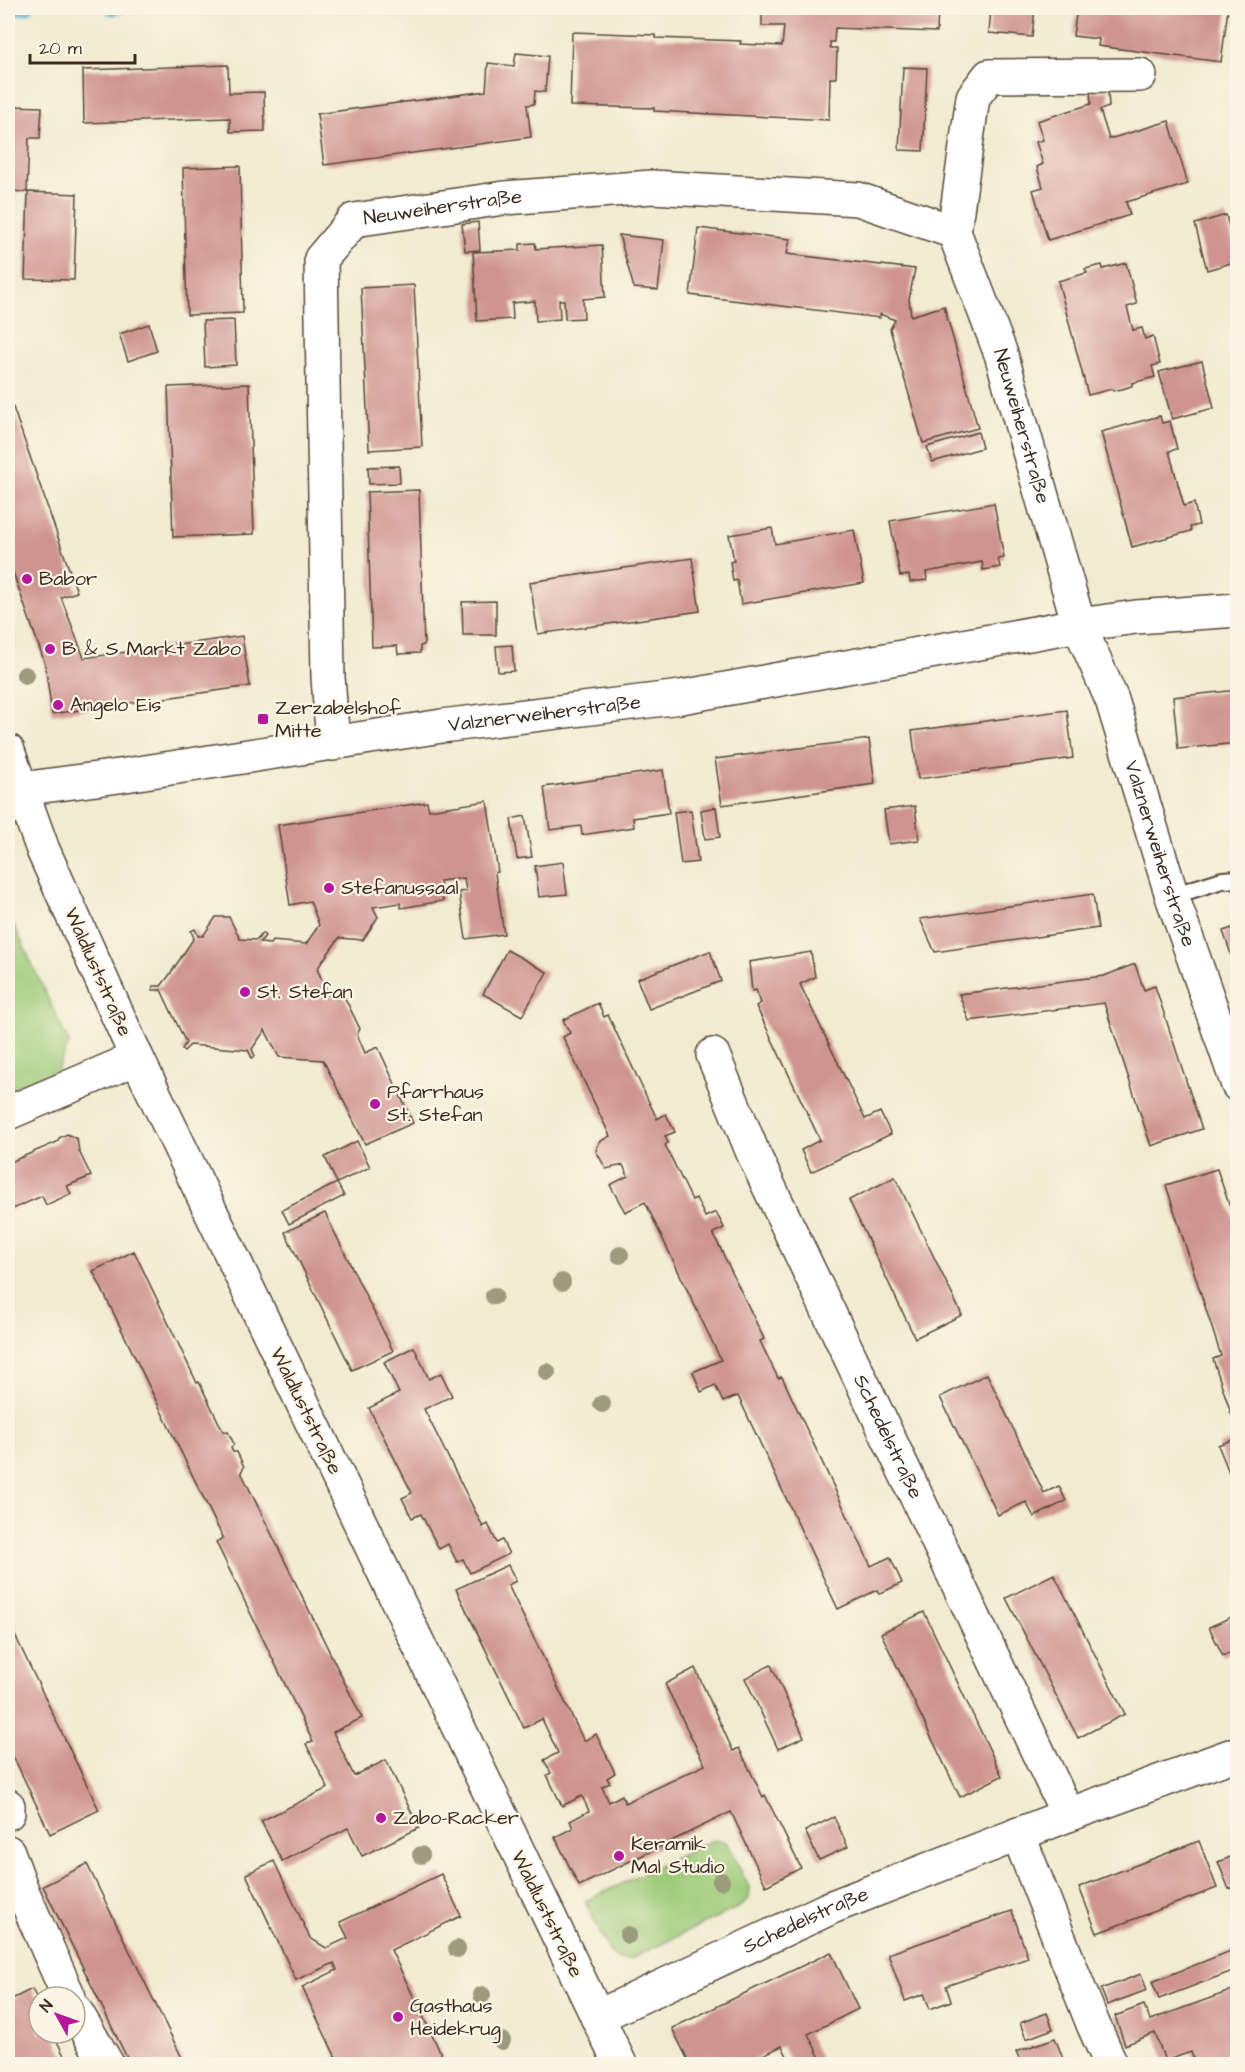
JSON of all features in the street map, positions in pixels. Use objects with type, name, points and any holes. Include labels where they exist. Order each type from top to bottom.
[{"type":"street","name":"Neuweiherstraße","points":[[1079,625],[1001,354],[954,232],[973,97],[989,76],[1140,75]]},
{"type":"street","name":"Neuweiherstraße","points":[[333,744],[328,677],[321,259],[354,220],[504,198],[652,187],[858,199],[954,232]]},
{"type":"street","name":"Valznerweiherstraße","points":[[14,790],[442,726],[681,697],[1079,625],[1136,617],[1238,610]]},
{"type":"street","name":"Valznerweiherstraße","points":[[1079,625],[1112,700],[1172,896],[1238,1086]]},
{"type":"street","name":"Waldluststraße","points":[[8,751],[14,790],[137,1058],[620,2064]]},
{"type":"street","name":"Schedelstraße","points":[[713,1055],[753,1153],[1068,1815]]},
{"type":"street","points":[[8,1113],[137,1058]]},
{"type":"street","name":"Schedelstraße","points":[[597,2017],[832,1907],[1068,1815],[1238,1753]]},
{"type":"street","points":[[8,1806],[8,1813]]},
{"type":"street","points":[[1018,1834],[1088,2012],[1111,2064]]},
{"type":"street","points":[[8,1852],[23,1893],[64,1985]]},
{"type":"street","points":[[87,2030],[107,2064]]},
{"type":"lane","points":[[1172,896],[1222,880],[1238,879]]},
{"type":"green space","points":[[8,913],[69,1043],[57,1070],[8,1090]]},
{"type":"green space","points":[[719,1840],[727,1843],[750,1889],[749,1898],[741,1906],[628,1960],[617,1959],[609,1951],[585,1901],[711,1841]]},
{"type":"building","points":[[762,8],[938,8],[937,32],[835,28],[834,42],[830,42],[830,48],[837,48],[836,78],[830,78],[829,120],[654,111],[654,108],[570,106],[572,32],[656,35],[656,38],[741,41],[740,44],[782,46],[784,26],[762,26]]},
{"type":"building","points":[[991,8],[1035,8],[1032,37],[989,33]]},
{"type":"building","points":[[1077,8],[1228,9],[1221,62],[1098,46],[1099,39],[1073,36]]},
{"type":"building","points":[[516,53],[548,56],[545,92],[535,91],[534,104],[527,105],[531,137],[324,165],[317,114],[486,91],[488,63],[514,66]]},
{"type":"building","points":[[228,65],[229,93],[264,92],[265,131],[230,132],[230,118],[84,123],[83,70]]},
{"type":"building","points":[[903,67],[927,68],[923,151],[899,150]]},
{"type":"building","points":[[1108,91],[1109,107],[1100,110],[1109,139],[1169,121],[1188,184],[1126,202],[1130,215],[1048,240],[1033,190],[1043,187],[1037,167],[1043,164],[1036,142],[1043,140],[1037,121],[1091,104],[1090,92]]},
{"type":"building","points":[[8,106],[42,107],[40,138],[29,138],[27,192],[8,191]]},
{"type":"building","points":[[240,166],[243,313],[187,315],[183,168]]},
{"type":"building","points":[[28,192],[77,194],[74,280],[25,279]]},
{"type":"building","points":[[1226,215],[1238,261],[1207,270],[1195,224]]},
{"type":"building","points":[[478,222],[480,250],[465,251],[462,224]]},
{"type":"building","points":[[698,228],[790,239],[787,254],[915,269],[909,299],[911,316],[944,306],[978,428],[923,443],[890,329],[895,320],[880,314],[880,318],[690,295]]},
{"type":"building","points":[[619,235],[664,240],[658,290],[634,288]]},
{"type":"building","points":[[535,243],[536,249],[602,245],[605,297],[583,299],[584,318],[565,319],[564,300],[559,300],[560,319],[536,321],[535,301],[512,303],[513,319],[477,321],[473,252],[520,250],[520,244]]},
{"type":"building","points":[[1126,263],[1137,304],[1127,307],[1133,330],[1142,328],[1145,339],[1153,336],[1160,364],[1152,366],[1155,377],[1132,383],[1132,386],[1122,389],[1088,395],[1058,281],[1087,273],[1085,269],[1102,265],[1103,269]]},
{"type":"building","points":[[414,285],[422,447],[369,450],[361,288]]},
{"type":"building","points":[[234,320],[236,365],[205,367],[203,321]]},
{"type":"building","points":[[149,324],[157,351],[128,361],[119,334]]},
{"type":"building","points":[[1202,361],[1214,408],[1172,419],[1159,372]]},
{"type":"building","points":[[249,384],[254,534],[173,537],[168,387]]},
{"type":"building","points":[[8,393],[77,592],[61,597],[84,658],[242,636],[250,686],[52,714],[45,664],[8,558]]},
{"type":"building","points":[[1160,416],[1162,423],[1170,421],[1177,449],[1169,451],[1184,506],[1194,503],[1199,525],[1190,527],[1191,531],[1132,547],[1101,432]]},
{"type":"building","points":[[978,432],[982,448],[932,462],[927,447]]},
{"type":"building","points":[[399,466],[400,483],[369,484],[368,467]]},
{"type":"building","points":[[419,490],[424,645],[420,646],[420,653],[398,654],[397,646],[372,647],[367,492]]},
{"type":"building","points":[[994,503],[1004,558],[998,559],[1000,567],[983,570],[982,562],[926,572],[927,580],[910,582],[909,575],[900,576],[890,521]]},
{"type":"building","points":[[772,528],[775,544],[854,530],[864,583],[741,604],[737,580],[733,581],[730,562],[734,561],[729,535]]},
{"type":"building","points":[[692,558],[700,611],[538,634],[530,582]]},
{"type":"building","points":[[496,601],[496,635],[463,635],[462,602]]},
{"type":"building","points":[[512,645],[514,671],[498,672],[496,646]]},
{"type":"building","points":[[1238,690],[1238,743],[1178,749],[1173,697]]},
{"type":"building","points":[[1067,710],[1073,758],[918,779],[912,731]]},
{"type":"building","points":[[869,739],[875,784],[722,805],[715,759]]},
{"type":"building","points":[[663,770],[669,813],[633,818],[634,827],[582,835],[581,826],[550,830],[544,787]]},
{"type":"building","points":[[487,801],[498,872],[495,873],[504,934],[466,939],[459,892],[466,891],[464,878],[440,881],[443,901],[401,908],[400,903],[373,907],[378,917],[363,940],[339,938],[317,969],[329,995],[344,996],[360,1029],[357,1034],[365,1053],[378,1047],[413,1123],[365,1144],[323,1060],[279,1057],[265,1030],[252,1049],[255,1056],[252,1058],[248,1050],[190,1045],[184,1051],[182,1049],[186,1043],[161,990],[152,990],[153,986],[161,986],[194,938],[191,931],[195,929],[198,936],[203,936],[216,917],[229,917],[240,939],[257,940],[262,933],[265,936],[261,943],[270,944],[272,941],[306,944],[319,925],[310,901],[290,905],[278,825],[427,802],[429,810]]},
{"type":"building","points":[[915,806],[919,840],[889,844],[884,810]]},
{"type":"building","points":[[716,807],[720,837],[705,839],[701,810]]},
{"type":"building","points":[[691,810],[698,862],[681,864],[674,812]]},
{"type":"building","points":[[525,816],[532,857],[517,859],[511,819]]},
{"type":"building","points":[[563,862],[567,894],[539,897],[535,866]]},
{"type":"building","points":[[1093,894],[1098,928],[935,952],[920,919]]},
{"type":"building","points":[[1238,926],[1238,972],[1237,972],[1223,931]]},
{"type":"building","points":[[507,950],[547,972],[522,1016],[483,994]]},
{"type":"building","points":[[710,951],[721,981],[649,1009],[637,979]]},
{"type":"building","points":[[811,952],[815,977],[800,984],[865,1119],[880,1112],[891,1134],[811,1172],[801,1150],[820,1140],[756,1006],[761,1003],[756,990],[752,991],[749,962]]},
{"type":"building","points":[[1135,964],[1144,990],[1155,986],[1202,1129],[1151,1146],[1104,1003],[969,1021],[959,994],[1104,976]]},
{"type":"building","points":[[598,1003],[604,1017],[608,1015],[657,1119],[666,1114],[675,1132],[665,1136],[668,1143],[665,1145],[692,1200],[696,1198],[705,1217],[716,1212],[724,1228],[713,1233],[764,1339],[760,1341],[778,1378],[782,1377],[871,1566],[890,1557],[902,1583],[879,1594],[877,1590],[838,1609],[739,1398],[737,1396],[723,1402],[715,1385],[701,1392],[693,1372],[721,1360],[645,1202],[625,1212],[610,1185],[628,1176],[623,1165],[606,1169],[596,1151],[599,1142],[610,1136],[563,1037],[570,1033],[563,1020]]},
{"type":"building","points":[[67,1134],[77,1139],[79,1151],[91,1176],[67,1186],[71,1194],[46,1205],[42,1196],[8,1211],[8,1163],[57,1142],[59,1138]]},
{"type":"building","points":[[357,1141],[370,1167],[337,1183],[325,1157]]},
{"type":"building","points":[[1217,1169],[1238,1231],[1238,1424],[1235,1425],[1213,1359],[1221,1356],[1166,1185]]},
{"type":"building","points":[[895,1177],[962,1315],[915,1338],[849,1200]]},
{"type":"building","points":[[337,1183],[344,1196],[289,1224],[282,1210]]},
{"type":"building","points":[[325,1213],[393,1351],[352,1370],[285,1232]]},
{"type":"building","points":[[134,1251],[197,1383],[199,1382],[223,1431],[228,1432],[234,1444],[231,1448],[233,1452],[237,1452],[244,1467],[241,1472],[362,1718],[333,1732],[354,1776],[386,1760],[419,1828],[362,1856],[348,1828],[282,1861],[261,1821],[328,1788],[306,1744],[313,1742],[216,1542],[223,1538],[93,1271]]},
{"type":"building","points":[[414,1347],[429,1379],[441,1373],[452,1396],[424,1409],[483,1527],[488,1524],[497,1543],[502,1540],[509,1554],[470,1573],[463,1559],[457,1562],[448,1544],[439,1549],[421,1514],[412,1518],[402,1498],[412,1493],[369,1408],[399,1393],[384,1362]]},
{"type":"building","points":[[987,1374],[1044,1493],[1059,1486],[1066,1501],[1034,1517],[1026,1502],[998,1515],[940,1397]]},
{"type":"building","points":[[1237,1438],[1237,1492],[1218,1445]]},
{"type":"building","points":[[508,1565],[516,1581],[508,1585],[584,1741],[596,1734],[615,1773],[607,1778],[610,1783],[602,1787],[609,1802],[622,1795],[625,1803],[705,1765],[665,1684],[695,1668],[733,1751],[739,1748],[801,1868],[766,1886],[731,1812],[579,1886],[555,1837],[573,1828],[570,1821],[589,1811],[582,1796],[562,1806],[547,1775],[551,1773],[544,1760],[558,1753],[542,1719],[524,1728],[456,1589]]},
{"type":"building","points":[[1054,1574],[1125,1714],[1078,1738],[1006,1598]]},
{"type":"building","points":[[924,1612],[1002,1776],[960,1797],[881,1633]]},
{"type":"building","points":[[1238,1614],[1238,1649],[1223,1656],[1209,1627]]},
{"type":"building","points":[[12,1629],[99,1810],[50,1834],[8,1745],[8,1630]]},
{"type":"building","points":[[771,1665],[804,1737],[778,1749],[745,1678]]},
{"type":"building","points":[[834,1817],[848,1847],[819,1860],[805,1831]]},
{"type":"building","points":[[1199,1841],[1217,1888],[1097,1933],[1079,1887]]},
{"type":"building","points":[[1233,1856],[1238,1867],[1238,1886],[1229,1889],[1218,1862]]},
{"type":"building","points":[[274,1861],[310,1938],[326,1948],[348,1938],[340,1922],[441,1874],[461,1916],[391,1950],[446,2064],[339,2064],[302,1987],[337,1970],[334,1963],[296,1980],[246,1874]]},
{"type":"building","points":[[87,1864],[185,2064],[130,2064],[43,1886]]},
{"type":"building","points":[[1012,1911],[1028,1958],[946,1986],[951,2001],[930,2009],[924,1994],[905,2001],[888,1954]]},
{"type":"building","points":[[1238,1948],[1238,1969],[1159,1999],[1152,1982]]},
{"type":"building","points":[[831,1952],[858,2009],[808,2034],[823,2064],[791,2064],[782,2046],[744,2064],[690,2064],[672,2028]]},
{"type":"building","points":[[1141,1974],[1147,1990],[1107,2005],[1101,1989]]},
{"type":"building","points":[[1238,1988],[1238,2019],[1233,2021],[1238,2035],[1238,2064],[1195,2064],[1191,2052],[1165,2061],[1155,2033],[1125,2045],[1115,2016],[1144,2005],[1150,2020]]},
{"type":"building","points":[[27,1992],[27,2045],[59,2045],[68,2064],[8,2064],[8,2001]]},
{"type":"building","points":[[1047,2013],[1053,2029],[1026,2039],[1020,2023]]},
{"type":"building","points":[[1055,2038],[1065,2064],[1021,2064],[1016,2052]]},
{"type":"waterway","points":[[8,12],[29,8]]},
{"type":"waterway","points":[[108,8],[113,11],[122,8]]},
{"type":"place","name":"Babor","points":[[27,579]]},
{"type":"place","name":"B & S Markt Zabo","points":[[50,649]]},
{"type":"place","name":"Angelo Eis","points":[[58,705]]},
{"type":"place","name":"Zerzabelshof Mitte","points":[[263,719]]},
{"type":"place","name":"Stefanussaal","points":[[329,888]]},
{"type":"place","name":"St. Stefan","points":[[245,992]]},
{"type":"place","name":"Pfarrhaus St. Stefan","points":[[375,1104]]},
{"type":"place","name":"Zabo-Racker","points":[[381,1818]]},
{"type":"place","name":"Keramik Mal Studio","points":[[619,1856]]},
{"type":"place","name":"Gasthaus Heidekrug","points":[[398,2017]]}]
